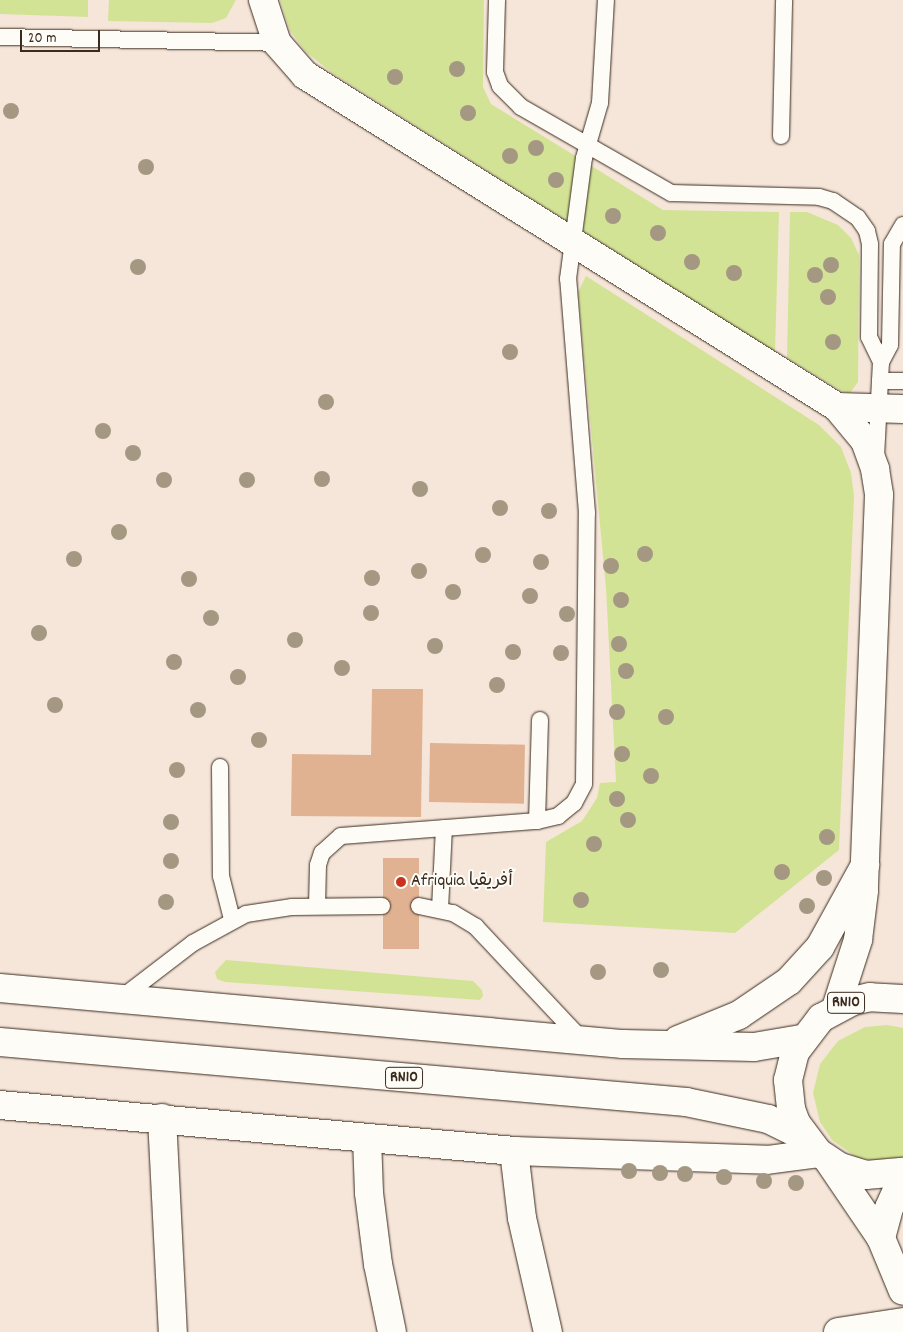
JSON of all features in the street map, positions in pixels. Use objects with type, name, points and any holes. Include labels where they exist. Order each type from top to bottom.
[{"type":"main road","points":[[263,0],[277,43],[290,60],[322,86],[573,240],[837,407],[865,441],[875,469],[879,495],[865,866],[858,940],[836,1008]]},
{"type":"main road","points":[[837,407],[891,408]]},
{"type":"main road","points":[[665,1045],[739,1015],[789,981],[824,941],[865,866]]},
{"type":"main road","points":[[0,988],[583,1041],[754,1047],[802,1039]]},
{"type":"main road","name":"RN10","points":[[817,1150],[791,1109],[788,1095],[790,1066],[802,1039],[821,1018],[836,1008],[870,997],[903,999]]},
{"type":"main road","name":"RN10","points":[[0,1042],[686,1102],[768,1118],[817,1150],[866,1175],[901,1184]]},
{"type":"main road","points":[[0,1105],[514,1151],[767,1160],[817,1150],[881,1238],[903,1291]]},
{"type":"main road","points":[[162,1118],[173,1332]]},
{"type":"main road","points":[[368,1138],[369,1193],[377,1255],[392,1332]]},
{"type":"main road","points":[[514,1151],[522,1218],[548,1332]]},
{"type":"main road","points":[[881,1238],[901,1184]]},
{"type":"main road","points":[[838,1332],[903,1322]]},
{"type":"lane","points":[[497,0],[495,72],[500,86],[521,107],[671,193],[819,197],[847,208],[858,218],[867,231],[871,267],[869,337],[881,362]]},
{"type":"lane","points":[[317,906],[318,866],[322,853],[341,836],[537,820],[558,816],[574,803],[584,784],[586,764],[587,522],[568,292],[573,240],[587,146],[594,131],[600,103],[606,0]]},
{"type":"lane","points":[[781,136],[784,0]]},
{"type":"lane","points":[[0,37],[277,43]]},
{"type":"lane","points":[[875,469],[891,408],[880,381],[881,362],[890,345],[892,244],[903,225]]},
{"type":"lane","points":[[880,381],[903,381]]},
{"type":"lane","points":[[537,820],[540,720]]},
{"type":"lane","points":[[220,767],[220,876],[232,919]]},
{"type":"lane","points":[[440,910],[444,828]]},
{"type":"lane","points":[[120,999],[156,970],[232,919],[261,910],[317,906],[382,906]]},
{"type":"lane","points":[[419,906],[459,916],[476,928],[583,1041]]},
{"type":"green space","points":[[0,0],[88,0],[88,17],[0,14]]},
{"type":"green space","points":[[109,0],[236,0],[226,18],[212,23],[108,21]]},
{"type":"green space","points":[[280,0],[484,0],[483,87],[491,104],[663,210],[779,212],[775,352],[332,73],[305,51],[290,31]]},
{"type":"green space","points":[[790,212],[807,212],[838,225],[851,238],[859,255],[858,382],[850,393],[843,392],[787,358]]},
{"type":"green space","points":[[586,276],[819,425],[841,447],[851,473],[854,496],[839,850],[735,933],[543,922],[546,842],[582,821],[597,798],[600,783],[616,782],[606,588],[578,292]]},
{"type":"green space","points":[[226,960],[473,981],[482,990],[483,996],[480,1000],[225,982],[217,979],[215,972]]},
{"type":"green space","points":[[887,1025],[903,1028],[903,1159],[878,1162],[856,1157],[832,1140],[820,1122],[813,1093],[820,1064],[838,1041],[865,1027]]},
{"type":"building","points":[[372,689],[423,689],[421,817],[291,816],[292,754],[371,755]]},
{"type":"building","points":[[430,743],[525,745],[524,804],[429,802]]},
{"type":"building","name":"Afriquia أفريقيا","points":[[383,858],[419,858],[419,949],[383,949]]},
{"type":"place","name":"Afriquia أفريقيا","points":[[401,882]]}]
